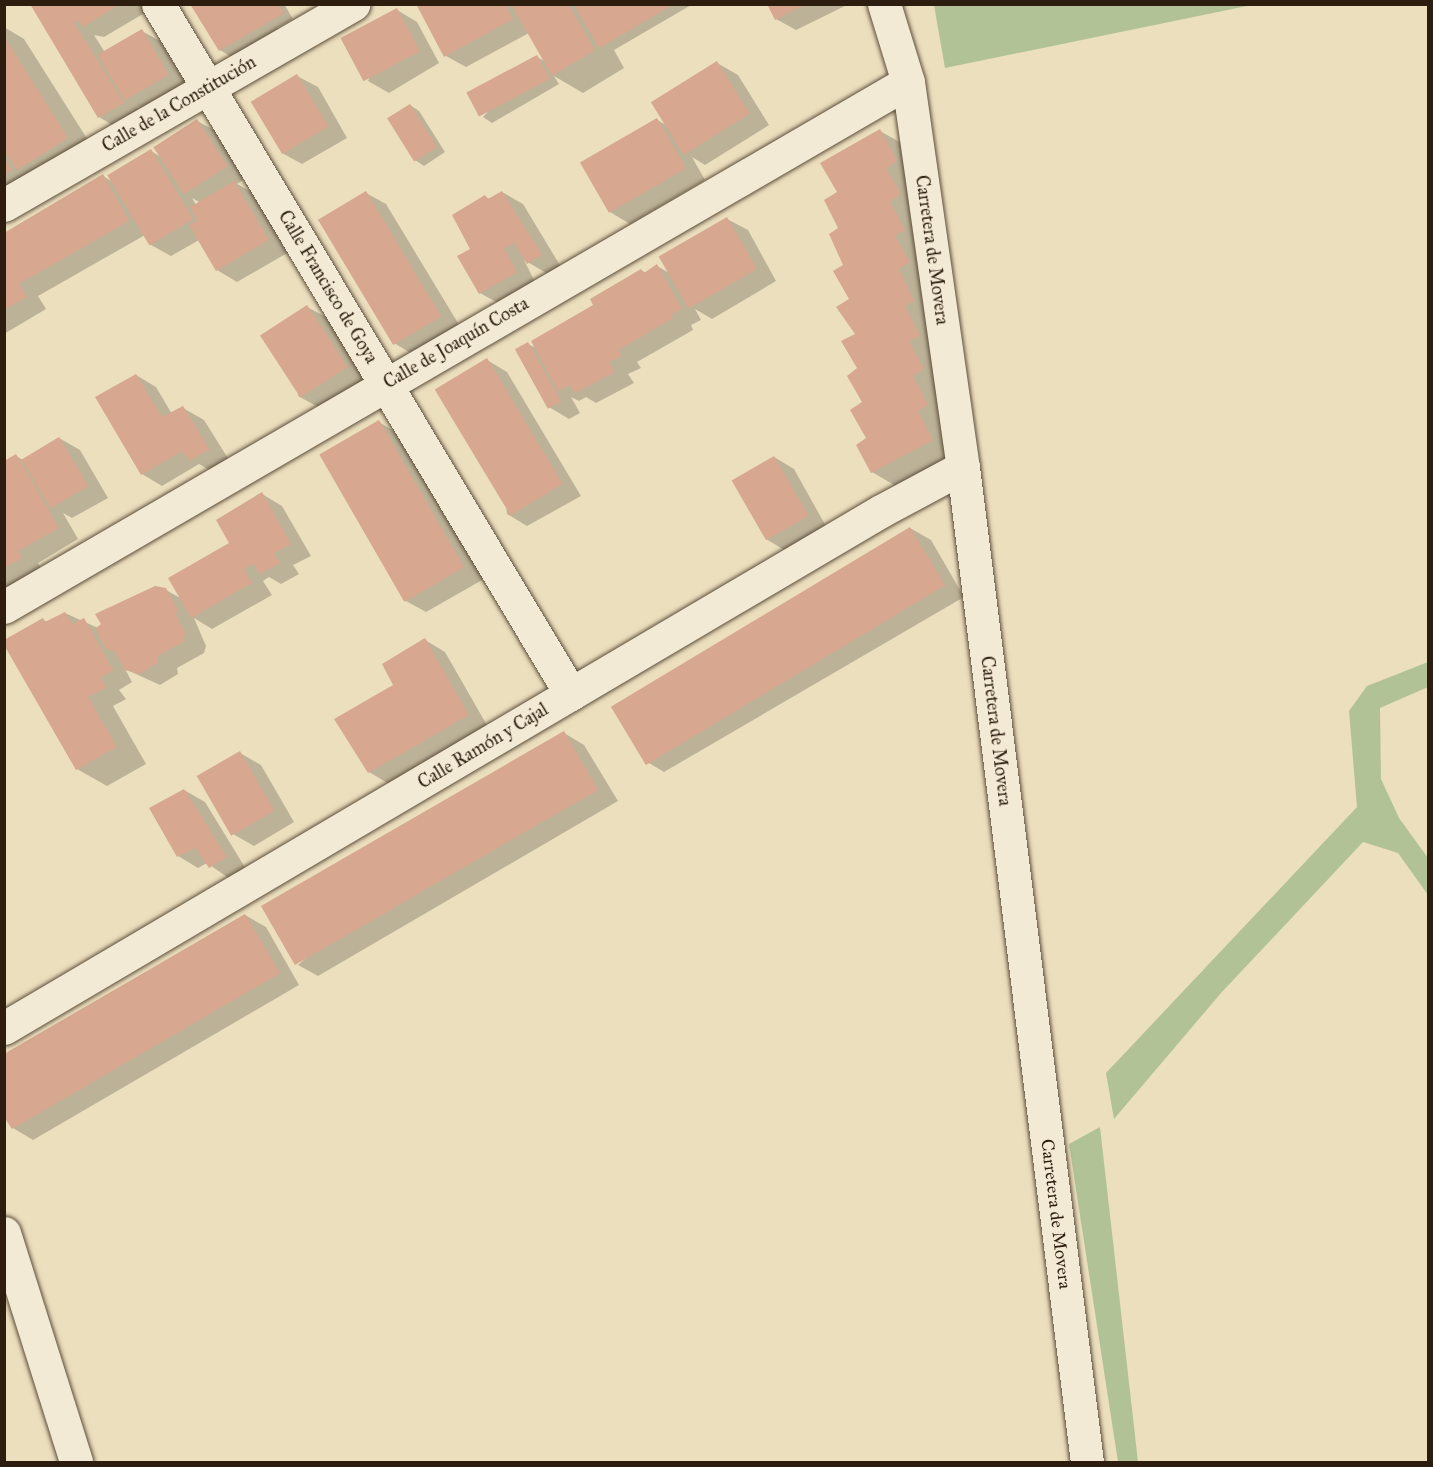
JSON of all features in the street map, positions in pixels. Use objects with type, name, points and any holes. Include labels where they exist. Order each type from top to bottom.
[{"type":"street","name":"Calle Francisco de Goya","points":[[158,4],[571,694]]},
{"type":"street","name":"Calle de la Constitución","points":[[4,205],[353,4]]},
{"type":"street","name":"Carretera de Movera","points":[[884,4],[908,82],[963,467],[1087,1462]]},
{"type":"street","name":"Calle de Joaquín Costa","points":[[4,607],[386,383],[908,82]]},
{"type":"street","name":"Calle Ramón y Cajal","points":[[4,1028],[571,694],[963,467]]},
{"type":"street","points":[[4,1233],[76,1462]]},
{"type":"green space","points":[[934,4],[1252,5],[945,68]]},
{"type":"green space","points":[[1428,662],[1428,687],[1380,708],[1381,779],[1399,818],[1428,858],[1428,895],[1398,853],[1363,842],[1221,993],[1114,1119],[1106,1073],[1357,807],[1349,711],[1367,686]]},
{"type":"green space","points":[[1100,1127],[1138,1462],[1118,1462],[1069,1144]]},
{"type":"building","points":[[30,4],[120,4],[83,27],[78,20],[74,23],[124,103],[98,118]]},
{"type":"building","points":[[190,4],[278,4],[284,13],[219,51]]},
{"type":"building","points":[[416,4],[505,4],[513,19],[444,57]]},
{"type":"building","points":[[511,4],[568,4],[595,50],[552,76]]},
{"type":"building","points":[[574,4],[674,4],[599,48]]},
{"type":"building","points":[[767,4],[806,4],[775,20]]},
{"type":"building","points":[[397,8],[420,51],[363,81],[340,38]]},
{"type":"building","points":[[142,29],[169,75],[124,100],[98,55]]},
{"type":"building","points":[[4,36],[68,138],[17,170],[4,151]]},
{"type":"building","points":[[537,55],[550,79],[479,116],[466,93]]},
{"type":"building","points":[[717,61],[750,114],[684,155],[651,102]]},
{"type":"building","points":[[297,74],[328,126],[282,154],[251,102]]},
{"type":"building","points":[[410,104],[437,147],[414,162],[387,118]]},
{"type":"building","points":[[657,118],[686,168],[609,213],[580,162]]},
{"type":"building","points":[[197,119],[227,166],[184,194],[153,147]]},
{"type":"building","points":[[880,129],[897,160],[886,169],[901,193],[890,202],[905,230],[895,236],[910,262],[899,269],[914,301],[905,306],[920,336],[909,341],[924,369],[913,376],[928,405],[918,411],[933,440],[871,473],[856,445],[866,438],[850,410],[862,402],[847,376],[857,368],[841,341],[855,334],[836,307],[849,299],[833,271],[843,265],[829,234],[838,228],[824,200],[837,192],[820,163]]},
{"type":"building","points":[[151,149],[193,219],[150,246],[107,175]]},
{"type":"building","points":[[4,158],[12,170],[4,175]]},
{"type":"building","points":[[103,174],[129,221],[19,284],[27,297],[4,310],[4,233]]},
{"type":"building","points":[[234,181],[269,240],[216,271],[189,225],[198,221],[190,207]]},
{"type":"building","points":[[366,191],[441,316],[393,345],[318,220]]},
{"type":"building","points":[[502,191],[542,255],[527,264],[514,243],[504,249],[517,272],[479,294],[457,256],[470,249],[452,215],[485,195],[488,199]]},
{"type":"building","points":[[727,217],[757,269],[689,308],[659,256]]},
{"type":"building","points":[[657,264],[682,309],[671,314],[673,318],[618,350],[622,356],[609,362],[615,372],[575,393],[569,385],[558,391],[531,341],[593,305],[590,299],[641,269],[644,273]]},
{"type":"building","points":[[307,305],[347,367],[300,398],[260,335]]},
{"type":"building","points":[[528,342],[561,401],[548,409],[515,349]]},
{"type":"building","points":[[487,358],[563,484],[510,515],[435,389]]},
{"type":"building","points":[[136,374],[162,417],[183,406],[209,449],[190,461],[182,451],[141,475],[95,397]]},
{"type":"building","points":[[379,420],[464,567],[404,602],[319,454]]},
{"type":"building","points":[[59,437],[88,486],[51,509],[21,460]]},
{"type":"building","points":[[16,454],[59,528],[18,551],[22,558],[4,568],[4,461]]},
{"type":"building","points":[[774,456],[808,516],[766,540],[732,480]]},
{"type":"building","points":[[262,492],[291,544],[274,553],[280,563],[260,574],[253,564],[244,569],[252,583],[191,618],[168,578],[229,543],[216,520]]},
{"type":"building","points":[[910,527],[945,585],[646,765],[611,707]]},
{"type":"building","points":[[155,586],[166,588],[178,610],[176,615],[186,634],[183,642],[158,656],[158,663],[139,674],[125,670],[115,651],[106,649],[95,629],[101,624],[95,614]]},
{"type":"building","points":[[65,612],[72,624],[84,618],[113,670],[100,678],[107,687],[88,697],[117,747],[76,770],[4,645],[4,640],[43,618],[45,622]]},
{"type":"building","points":[[425,638],[469,715],[368,773],[334,719],[393,685],[382,664]]},
{"type":"building","points":[[564,731],[598,790],[295,965],[261,906]]},
{"type":"building","points":[[240,751],[274,811],[231,836],[197,776]]},
{"type":"building","points":[[184,789],[227,857],[209,868],[195,848],[177,857],[149,808]]},
{"type":"building","points":[[245,914],[280,973],[12,1129],[4,1117],[4,1054]]}]
